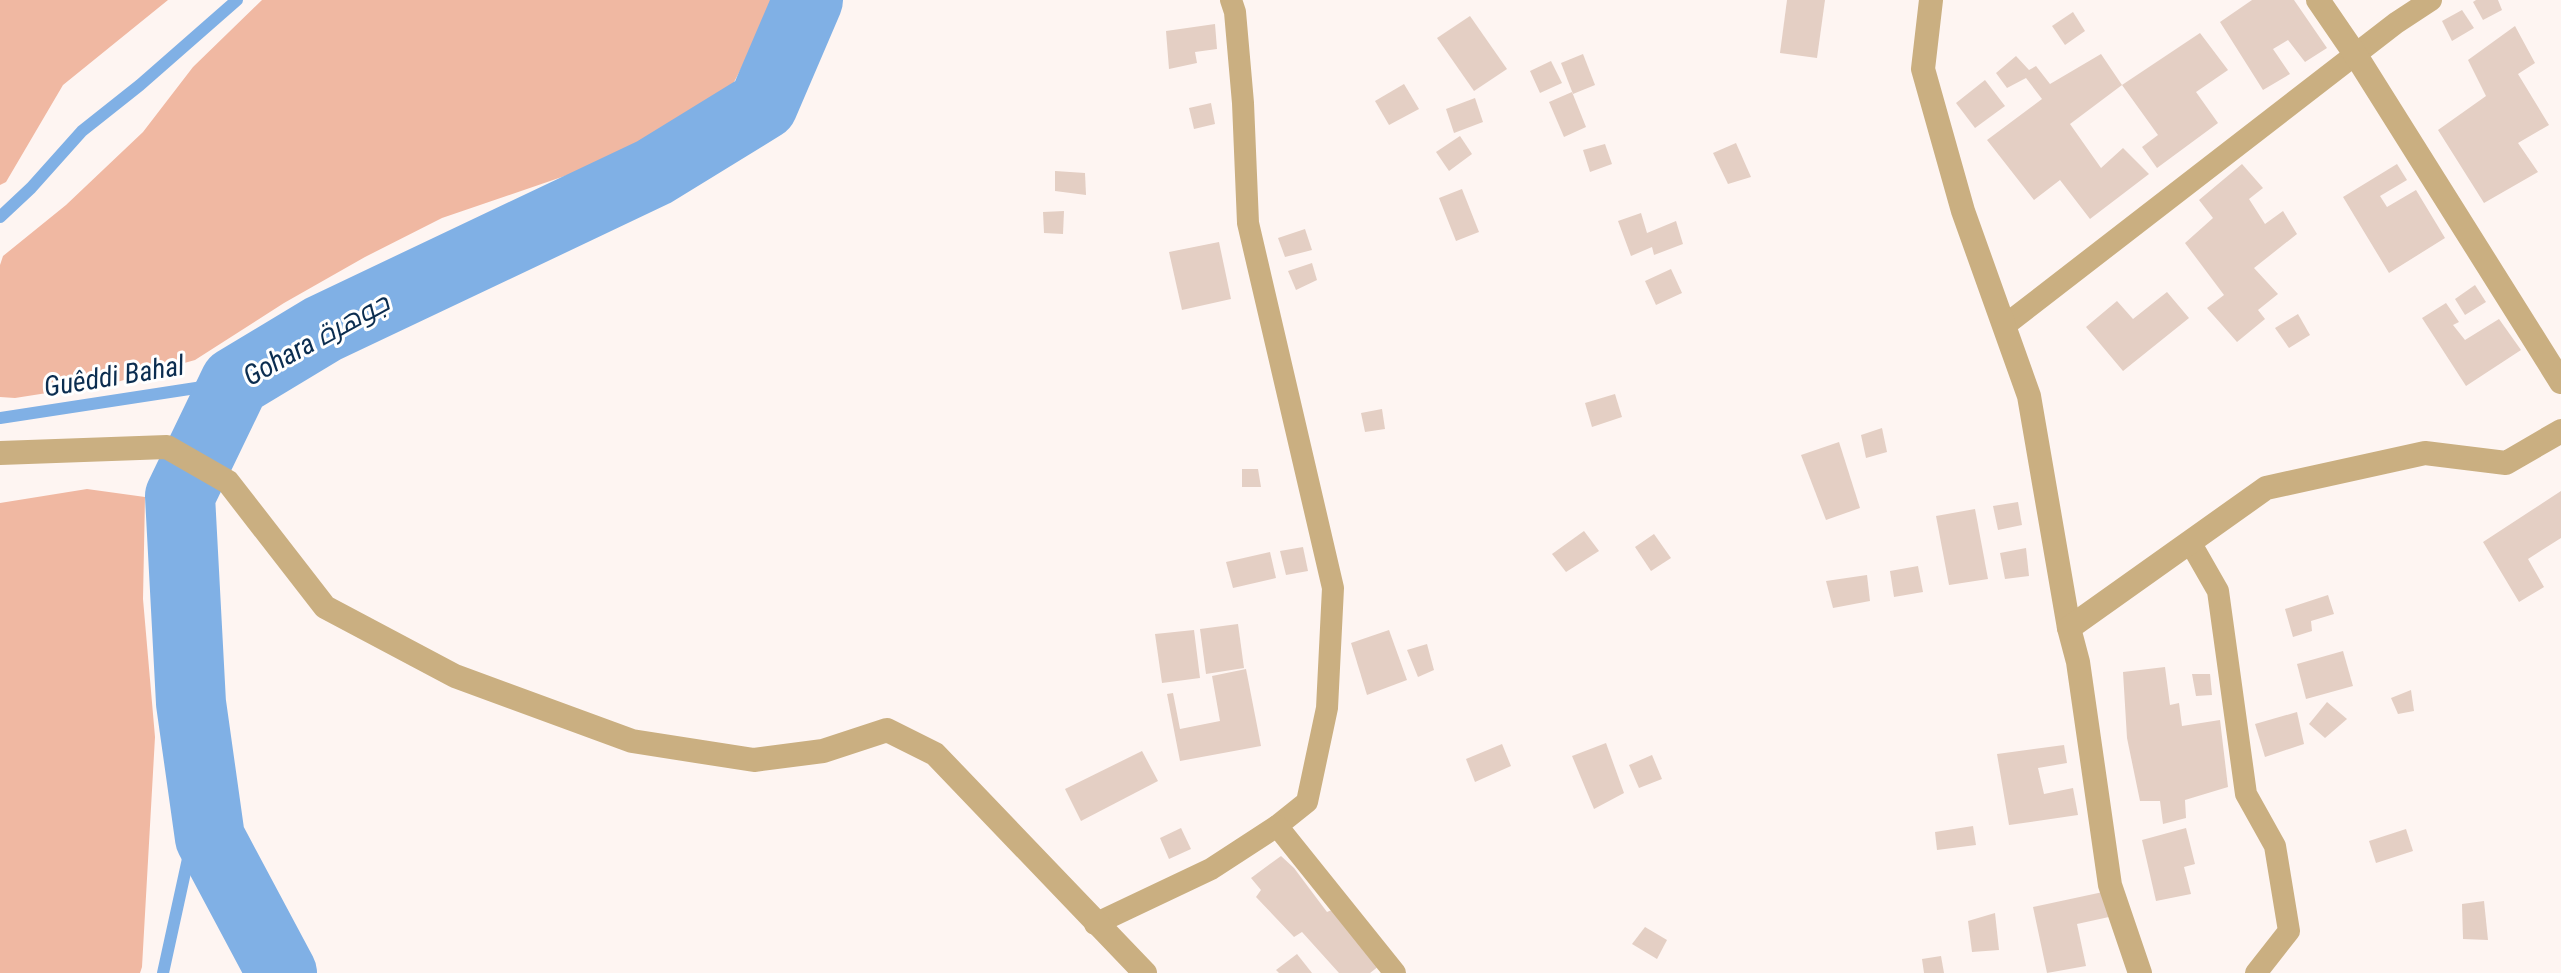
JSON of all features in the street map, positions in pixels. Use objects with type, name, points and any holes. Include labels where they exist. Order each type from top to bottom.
[{"type":"street","points":[[1931,0],[1923,69],[1963,211],[2029,396],[2069,628],[2078,662],[2110,885],[2140,973]]},
{"type":"street","points":[[2318,0],[2561,382]]},
{"type":"street","points":[[2069,628],[2266,488],[2425,453],[2506,463],[2561,431]]},
{"type":"street","points":[[0,453],[167,447],[228,482],[325,607],[455,676],[632,741],[754,760],[823,751],[887,730],[935,754],[1145,973]]},
{"type":"lane","points":[[1095,924],[1211,869],[1277,826],[1307,802],[1327,708],[1333,588],[1248,223],[1243,103],[1235,12],[1231,0]]},
{"type":"lane","points":[[2004,326],[2355,54],[2431,0]]},
{"type":"lane","points":[[2190,542],[2218,591],[2246,794],[2275,846],[2289,931],[2256,973]]},
{"type":"lane","points":[[1277,826],[1395,973]]},
{"type":"shaded area","points":[[0,0],[168,0],[63,85],[6,182],[0,185]]},
{"type":"shaded area","points":[[262,0],[777,0],[732,86],[620,157],[442,218],[284,303],[195,360],[117,382],[15,398],[0,397],[0,265],[3,256],[66,205],[143,132],[193,67]]},
{"type":"shaded area","points":[[87,489],[145,497],[143,599],[155,737],[142,967],[140,973],[0,973],[0,503]]},
{"type":"building","points":[[1787,0],[1825,0],[1817,58],[1780,53]]},
{"type":"building","points":[[2252,0],[2294,0],[2327,48],[2305,62],[2288,40],[2273,49],[2290,74],[2263,90],[2220,22]]},
{"type":"building","points":[[2498,0],[2502,10],[2483,20],[2473,2]]},
{"type":"building","points":[[2462,10],[2474,28],[2452,41],[2442,21]]},
{"type":"building","points":[[2073,12],[2085,31],[2065,45],[2052,26]]},
{"type":"building","points":[[1470,16],[1507,69],[1474,91],[1437,38]]},
{"type":"building","points":[[1215,24],[1217,49],[1195,52],[1197,63],[1169,69],[1166,31]]},
{"type":"building","points":[[2515,26],[2535,63],[2518,74],[2549,125],[2518,143],[2538,172],[2484,203],[2438,130],[2486,96],[2468,60]]},
{"type":"building","points":[[2200,33],[2228,70],[2196,92],[2218,123],[2157,168],[2142,147],[2158,135],[2122,85]]},
{"type":"building","points":[[1583,54],[1595,85],[1573,94],[1561,63]]},
{"type":"building","points":[[2101,54],[2122,85],[2070,124],[2101,168],[2123,148],[2149,174],[2090,219],[2060,180],[2034,200],[1987,140],[2042,99],[2026,78],[2007,88],[1996,73],[2016,56],[2029,70],[2036,66],[2050,84]]},
{"type":"building","points":[[1551,61],[1562,83],[1540,93],[1530,71]]},
{"type":"building","points":[[1985,80],[2005,106],[1975,128],[1956,103]]},
{"type":"building","points":[[1404,84],[1419,109],[1389,125],[1375,101]]},
{"type":"building","points":[[1572,92],[1586,127],[1564,137],[1549,102]]},
{"type":"building","points":[[1475,98],[1483,122],[1454,133],[1446,109]]},
{"type":"building","points":[[1211,103],[1215,124],[1194,129],[1189,108]]},
{"type":"building","points":[[1460,136],[1472,154],[1449,171],[1436,152]]},
{"type":"building","points":[[1736,143],[1751,177],[1728,184],[1713,153]]},
{"type":"building","points":[[1605,144],[1612,164],[1590,172],[1583,150]]},
{"type":"building","points":[[2242,164],[2263,188],[2249,199],[2265,224],[2283,211],[2297,234],[2254,268],[2278,294],[2258,310],[2265,319],[2237,342],[2207,308],[2224,295],[2185,243],[2213,218],[2199,200]]},
{"type":"building","points":[[2397,164],[2407,180],[2380,196],[2387,207],[2416,190],[2445,238],[2389,273],[2343,197]]},
{"type":"building","points":[[1055,171],[1085,173],[1086,195],[1055,191]]},
{"type":"building","points":[[1462,189],[1479,232],[1456,241],[1439,198]]},
{"type":"building","points":[[1064,211],[1063,234],[1044,233],[1043,212]]},
{"type":"building","points":[[1641,213],[1647,233],[1676,221],[1683,244],[1654,255],[1652,247],[1631,256],[1618,221]]},
{"type":"building","points":[[1305,229],[1312,250],[1285,257],[1278,238]]},
{"type":"building","points":[[1219,242],[1231,299],[1182,310],[1169,252]]},
{"type":"building","points":[[1312,263],[1317,280],[1296,290],[1288,271]]},
{"type":"building","points":[[1671,269],[1682,293],[1656,305],[1645,281]]},
{"type":"building","points":[[2475,285],[2486,302],[2465,315],[2455,299]]},
{"type":"building","points":[[2167,292],[2189,318],[2123,371],[2086,327],[2117,301],[2133,319]]},
{"type":"building","points":[[2446,303],[2459,322],[2453,325],[2465,340],[2499,319],[2521,350],[2466,386],[2422,318]]},
{"type":"building","points":[[2298,314],[2310,335],[2289,348],[2275,328]]},
{"type":"building","points":[[1615,394],[1622,417],[1592,427],[1585,403]]},
{"type":"building","points":[[1382,409],[1385,429],[1365,432],[1361,413]]},
{"type":"building","points":[[1882,428],[1887,452],[1866,458],[1861,435]]},
{"type":"building","points":[[1839,442],[1860,508],[1826,520],[1801,455]]},
{"type":"building","points":[[1242,469],[1258,469],[1261,487],[1242,487]]},
{"type":"building","points":[[2561,491],[2561,538],[2528,559],[2544,587],[2519,602],[2483,542]]},
{"type":"building","points":[[2018,502],[2022,525],[1998,530],[1993,506]]},
{"type":"building","points":[[1975,509],[1988,579],[1949,585],[1936,516]]},
{"type":"building","points":[[1584,531],[1599,551],[1566,572],[1552,554]]},
{"type":"building","points":[[1654,534],[1671,558],[1651,571],[1635,547]]},
{"type":"building","points":[[1303,547],[1308,571],[1286,575],[1280,551]]},
{"type":"building","points":[[2026,548],[2029,576],[2005,579],[2000,553]]},
{"type":"building","points":[[1270,552],[1276,578],[1233,588],[1226,562]]},
{"type":"building","points":[[1918,566],[1923,592],[1894,597],[1890,571]]},
{"type":"building","points":[[1867,575],[1870,601],[1833,608],[1826,581]]},
{"type":"building","points":[[2328,595],[2334,614],[2311,621],[2312,631],[2293,637],[2285,609]]},
{"type":"building","points":[[1238,624],[1244,668],[1206,674],[1200,629]]},
{"type":"building","points":[[1194,630],[1200,678],[1162,683],[1155,634]]},
{"type":"building","points":[[1389,630],[1407,680],[1367,695],[1351,643]]},
{"type":"building","points":[[1427,644],[1434,670],[1418,677],[1407,650]]},
{"type":"building","points":[[2343,651],[2353,686],[2306,699],[2297,664]]},
{"type":"building","points":[[2165,667],[2170,705],[2179,703],[2182,726],[2220,720],[2228,787],[2185,800],[2186,818],[2163,824],[2160,801],[2140,801],[2127,738],[2123,672]]},
{"type":"building","points":[[1246,669],[1261,746],[1180,761],[1167,694],[1173,693],[1180,729],[1220,721],[1212,676]]},
{"type":"building","points":[[2192,674],[2210,674],[2212,695],[2196,696]]},
{"type":"building","points":[[2411,690],[2414,711],[2398,714],[2391,698]]},
{"type":"building","points":[[2327,702],[2347,719],[2325,738],[2309,724]]},
{"type":"building","points":[[2297,712],[2304,744],[2265,757],[2255,724]]},
{"type":"building","points":[[1606,743],[1624,793],[1594,809],[1572,756]]},
{"type":"building","points":[[1502,744],[1511,766],[1475,782],[1466,759]]},
{"type":"building","points":[[2064,745],[2067,763],[2038,768],[2044,794],[2073,788],[2078,815],[2009,825],[1997,754]]},
{"type":"building","points":[[1142,751],[1158,781],[1081,821],[1065,789]]},
{"type":"building","points":[[1652,755],[1662,779],[1639,788],[1629,765]]},
{"type":"building","points":[[1973,826],[1976,845],[1937,850],[1935,832]]},
{"type":"building","points":[[1181,828],[1191,849],[1169,859],[1160,838]]},
{"type":"building","points":[[2186,828],[2195,864],[2184,867],[2191,894],[2156,901],[2142,840]]},
{"type":"building","points":[[2406,829],[2413,851],[2376,863],[2369,841]]},
{"type":"building","points":[[1281,856],[1294,868],[1327,912],[1334,909],[1379,966],[1370,973],[1339,973],[1302,932],[1294,937],[1256,897],[1261,890],[1251,878]]},
{"type":"building","points":[[2103,892],[2109,917],[2077,924],[2086,966],[2047,973],[2033,907]]},
{"type":"building","points":[[2484,901],[2488,940],[2463,939],[2462,904]]},
{"type":"building","points":[[1995,913],[1999,950],[1972,952],[1968,921]]},
{"type":"building","points":[[1645,927],[1667,940],[1657,959],[1632,944]]},
{"type":"building","points":[[1297,954],[1312,973],[1279,973],[1276,970]]},
{"type":"building","points":[[1941,956],[1944,973],[1924,973],[1922,959]]},
{"type":"waterway","points":[[0,217],[31,188],[82,131],[237,0]]},
{"type":"waterway","name":"Gohara جوهرة","points":[[282,973],[210,838],[191,703],[180,496],[235,382],[323,329],[654,172],[763,105],[808,0]]},
{"type":"waterway","name":"Guêddi Bahal","points":[[0,418],[235,382]]},
{"type":"waterway","points":[[163,973],[203,790]]}]
